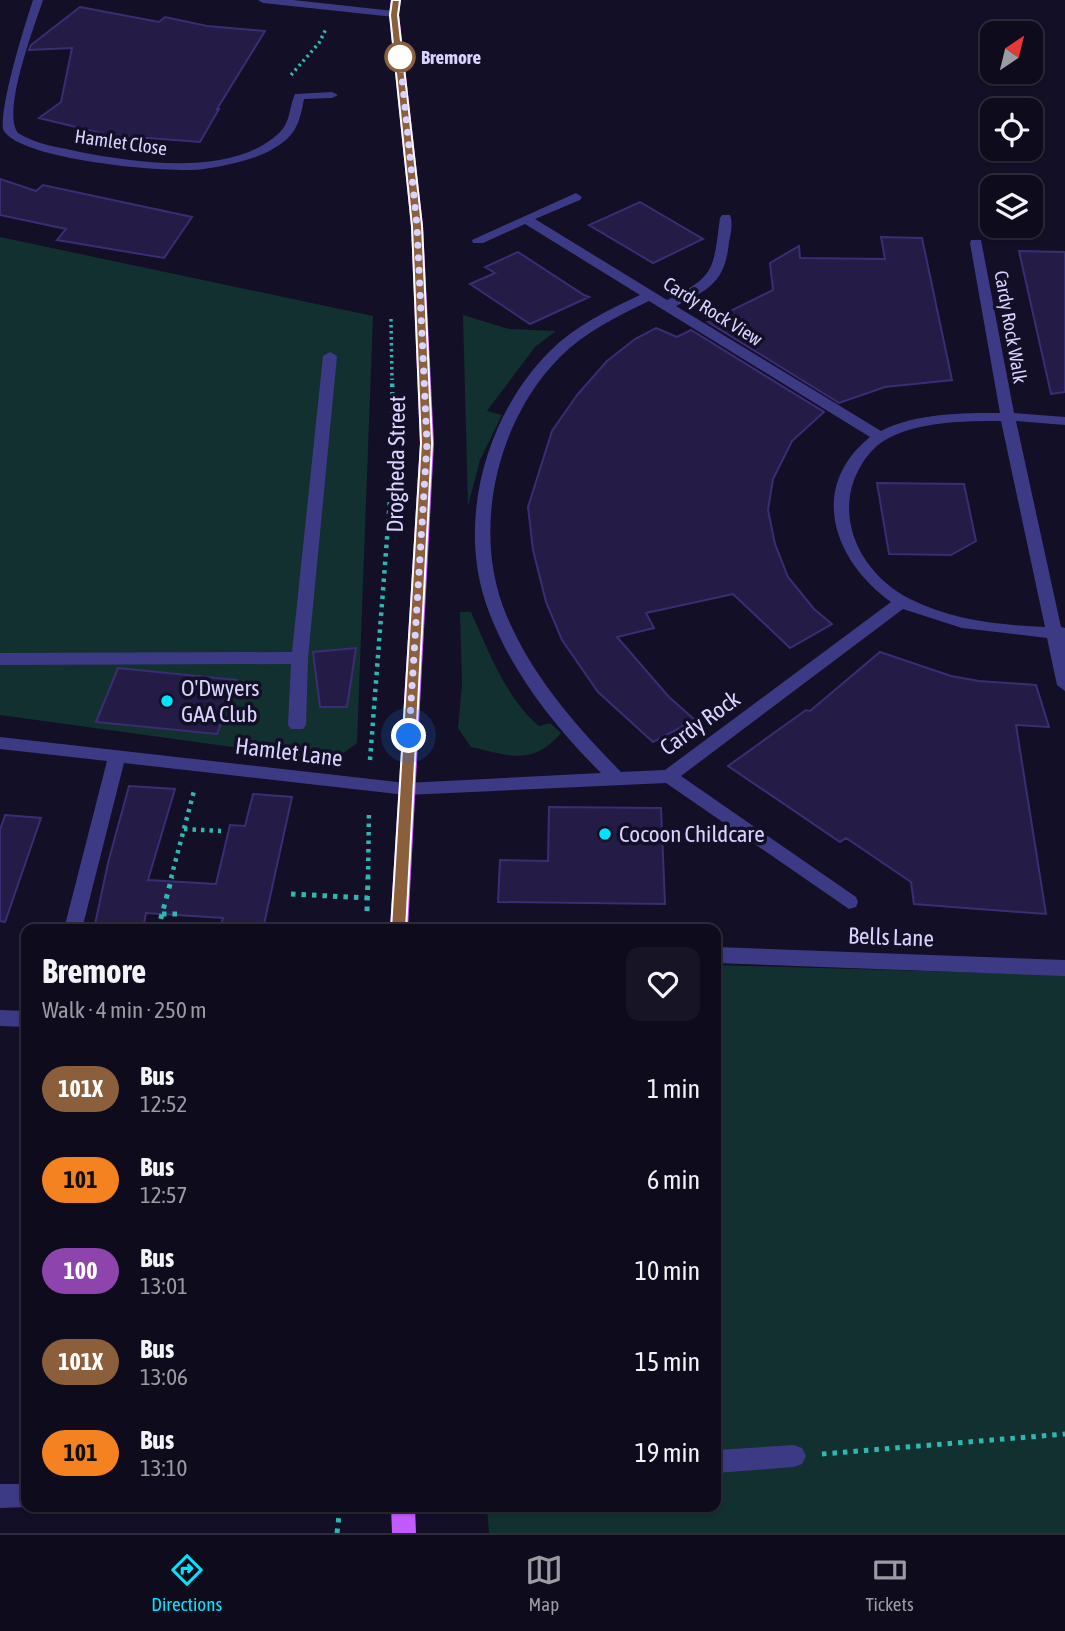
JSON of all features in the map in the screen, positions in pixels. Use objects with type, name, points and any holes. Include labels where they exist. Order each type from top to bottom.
[{"type":"main road","name":"Drogheda Street","points":[[395,7],[417,226],[427,443],[399,924]]},
{"type":"main road","points":[[403,1512],[404,1533]]},
{"type":"street","name":"Hamlet Close","points":[[38,0],[18,64],[6,115],[10,131],[21,140],[98,159],[146,167],[195,168],[242,158],[274,144],[292,124],[299,96]]},
{"type":"street","points":[[263,0],[395,7]]},
{"type":"street","points":[[299,96],[332,95]]},
{"type":"street","points":[[478,240],[576,197]]},
{"type":"street","points":[[667,305],[712,281],[719,270],[726,218]]},
{"type":"street","name":"Cardy Rock View","points":[[526,219],[880,436]]},
{"type":"street","name":"Cardy Rock Walk","points":[[976,243],[1008,418],[1059,633],[1065,685]]},
{"type":"street","points":[[616,778],[586,748],[550,703],[513,648],[488,585],[482,523],[494,450],[508,417],[532,383],[555,354],[571,342],[650,295]]},
{"type":"street","points":[[297,725],[300,658],[330,356]]},
{"type":"street","points":[[1059,633],[1001,628],[938,616],[902,602],[866,571],[846,542],[839,511],[845,482],[860,454],[880,436],[921,422],[966,417],[1065,421]]},
{"type":"street","name":"Cardy Rock","points":[[406,789],[669,776],[902,602]]},
{"type":"street","points":[[0,659],[300,658]]},
{"type":"street","name":"Hamlet Lane","points":[[0,743],[406,789]]},
{"type":"street","points":[[74,924],[117,757]]},
{"type":"street","points":[[669,776],[849,902]]},
{"type":"street","name":"Bells Lane","points":[[721,955],[1065,968]]},
{"type":"street","points":[[0,1018],[21,1019]]},
{"type":"street","points":[[721,1462],[794,1456]]},
{"type":"street","points":[[0,1496],[21,1496]]},
{"type":"path","points":[[299,96],[277,91],[319,43],[331,21]]},
{"type":"path","points":[[367,919],[369,786],[394,447],[391,314]]},
{"type":"path","points":[[159,924],[200,767]]},
{"type":"path","points":[[184,829],[221,831]]},
{"type":"path","points":[[291,894],[368,898]]},
{"type":"path","points":[[162,914],[178,914]]},
{"type":"path","points":[[794,1456],[1065,1434]]},
{"type":"path","points":[[337,1533],[339,1512]]},
{"type":"green space","name":"O'Dwyers GAA Club","points":[[0,237],[373,316],[357,743],[333,761],[0,715]]},
{"type":"green space","points":[[463,315],[509,329],[556,331],[535,347],[487,411],[502,415],[480,460],[468,506]]},
{"type":"green space","points":[[460,612],[471,612],[507,688],[527,714],[539,726],[550,723],[561,733],[540,750],[520,756],[471,747],[458,728],[462,684]]},
{"type":"green space","points":[[721,965],[1065,975],[1065,1533],[489,1533],[487,1512],[721,1512]]},
{"type":"building","points":[[80,7],[159,22],[165,17],[207,26],[265,31],[200,142],[109,135],[39,118],[61,102],[72,48],[29,50],[31,45]]},
{"type":"building","points":[[0,179],[36,191],[43,185],[192,217],[164,258],[57,240],[66,229],[0,215]]},
{"type":"building","points":[[640,202],[703,239],[653,263],[589,225]]},
{"type":"building","points":[[881,237],[922,238],[952,380],[885,387],[839,403],[708,322],[773,290],[770,263],[799,246],[800,258],[885,259]]},
{"type":"building","points":[[1019,251],[1065,252],[1065,392],[1051,394]]},
{"type":"building","points":[[518,252],[589,297],[530,324],[470,284],[495,273],[485,267]]},
{"type":"building","points":[[656,328],[677,337],[691,330],[824,412],[792,441],[773,479],[768,510],[775,544],[788,577],[814,609],[832,624],[790,648],[733,594],[646,613],[654,628],[617,637],[669,697],[695,720],[653,742],[598,692],[562,640],[546,602],[533,550],[528,507],[552,431],[577,395],[607,361],[635,339]]},
{"type":"building","points":[[877,483],[964,484],[976,541],[951,555],[889,554]]},
{"type":"building","points":[[356,648],[347,707],[320,707],[313,652]]},
{"type":"building","points":[[880,652],[951,676],[1036,685],[1049,727],[1016,725],[1046,914],[914,904],[911,882],[846,838],[840,842],[728,766],[806,710],[810,711]]},
{"type":"building","name":"O'Dwyers GAA Club","points":[[118,668],[237,680],[217,734],[96,722]]},
{"type":"building","points":[[129,786],[175,789],[148,880],[216,884],[230,825],[245,826],[253,794],[292,797],[264,924],[221,924],[223,918],[146,913],[144,924],[95,924]]},
{"type":"building","name":"Cocoon Childcare","points":[[549,807],[661,808],[665,904],[498,902],[500,860],[548,861]]},
{"type":"building","points":[[5,815],[41,818],[5,922],[0,921],[0,830]]},
{"type":"bus line","name":"101X","points":[[396,0],[394,15],[417,226],[427,443],[399,924]]},
{"type":"place","name":"Bremore","points":[[400,57]]},
{"type":"place","name":"O'Dwyers GAA Club","points":[[167,701]]},
{"type":"place","name":"Cocoon Childcare","points":[[605,834]]},
{"type":"route","points":[[400,57],[417,226],[427,443],[409,736]]}]
